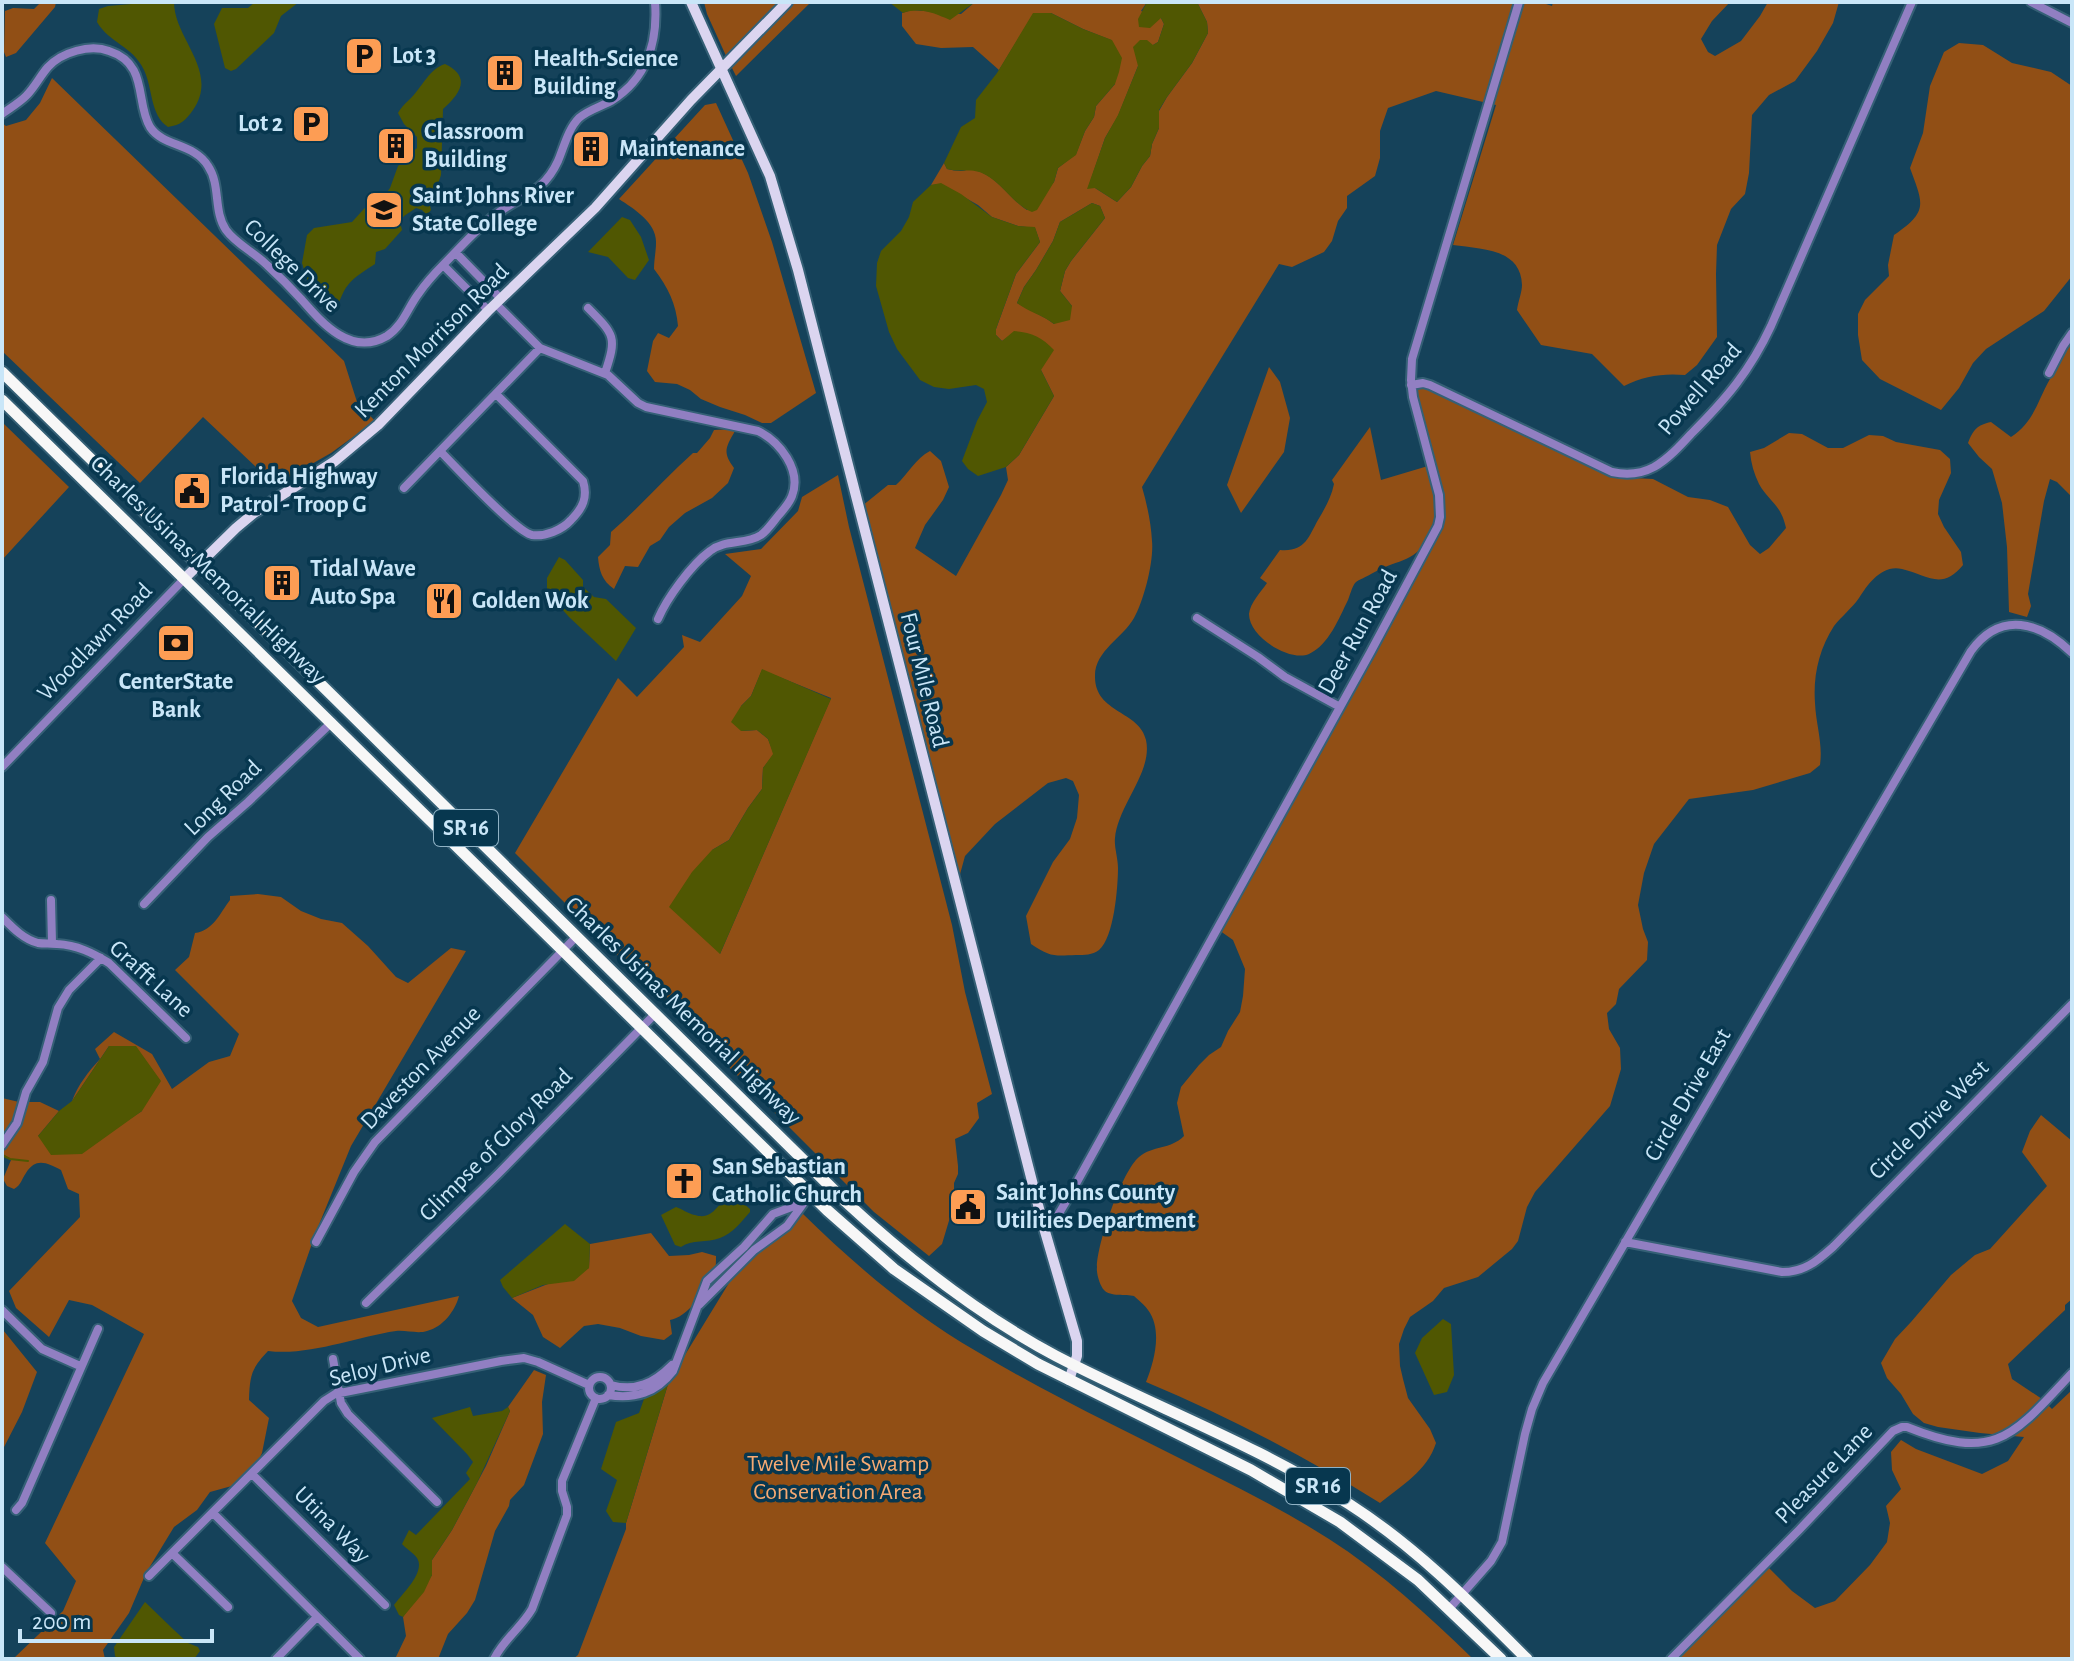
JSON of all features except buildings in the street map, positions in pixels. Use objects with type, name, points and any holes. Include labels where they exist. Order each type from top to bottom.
[{"type":"highway","name":"Charles Usinas Memorial Highway","points":[[2,372],[895,1247],[1001,1324],[1339,1498],[1409,1546],[1527,1659]]},
{"type":"highway","name":"Charles Usinas Memorial Highway","points":[[2,400],[874,1252],[983,1331],[1069,1380],[1251,1470],[1340,1522],[1418,1580],[1501,1659]]},
{"type":"highway","points":[[18,415],[30,412],[37,415],[107,483],[136,504]]},
{"type":"highway","points":[[811,1193],[825,1189],[886,1243],[895,1247]]},
{"type":"main road","name":"Four Mile Road","points":[[691,2],[770,176],[798,270],[1044,1228],[1075,1330],[1077,1349],[1069,1380]]},
{"type":"main road","name":"Kenton Morrison Road","points":[[184,579],[254,513],[326,468],[378,425],[495,304],[595,208],[720,70],[787,2]]},
{"type":"street","name":"College Drive","points":[[2,114],[28,95],[46,69],[60,58],[75,51],[92,49],[115,53],[135,72],[145,115],[152,130],[158,137],[190,150],[207,164],[213,176],[220,218],[226,231],[264,262],[327,328],[349,340],[372,341],[394,330],[419,292],[495,215],[542,186],[553,171],[575,122],[586,112],[620,94],[639,75],[653,45],[655,2]]},
{"type":"street","name":"Deer Run Road","points":[[1044,1228],[1058,1215],[1067,1200],[1438,526],[1439,495],[1411,385],[1412,359],[1519,2]]},
{"type":"street","name":"Powell Road","points":[[1411,385],[1430,385],[1612,472],[1626,474],[1646,471],[1662,462],[1709,416],[1754,361],[1912,2]]},
{"type":"street","points":[[2031,2],[2072,23]]},
{"type":"street","points":[[456,253],[495,304]]},
{"type":"street","points":[[443,265],[495,304],[540,348],[605,373],[638,403],[758,431],[770,437],[786,456],[792,472],[793,494],[787,505],[765,532],[754,538],[723,543],[704,555],[666,601],[658,619]]},
{"type":"street","points":[[588,308],[606,325],[613,339],[605,373]]},
{"type":"street","points":[[2049,373],[2072,333]]},
{"type":"street","points":[[404,488],[540,348]]},
{"type":"street","points":[[440,451],[514,524],[529,534],[540,535],[569,523],[585,501],[583,481],[496,394]]},
{"type":"street","name":"Woodlawn Road","points":[[2,767],[184,579]]},
{"type":"street","points":[[1197,618],[1285,677],[1340,707]]},
{"type":"street","name":"Circle Drive East","points":[[1449,1609],[1491,1561],[1502,1542],[1536,1396],[1971,651],[1989,634],[2008,626],[2025,625],[2057,638],[2072,653]]},
{"type":"street","name":"Long Road","points":[[144,904],[208,837],[332,722]]},
{"type":"street","points":[[51,900],[52,943]]},
{"type":"street","name":"Grafft Lane","points":[[2,917],[18,932],[38,943],[77,947],[109,963],[186,1038]]},
{"type":"street","name":"Daveston Avenue","points":[[316,1242],[354,1172],[375,1142],[576,937]]},
{"type":"street","points":[[2,1145],[17,1123],[26,1092],[43,1062],[58,1008],[69,990],[101,958]]},
{"type":"street","name":"Circle Drive West","points":[[1625,1242],[1782,1272],[1802,1270],[1814,1264],[2072,1004]]},
{"type":"street","name":"Glimpse of Glory Road","points":[[366,1303],[655,1014]]},
{"type":"street","points":[[589,1385],[590,1393],[602,1399],[608,1395],[635,1396],[657,1388],[673,1371],[702,1289],[712,1275],[744,1247],[773,1214],[797,1205],[811,1193]]},
{"type":"street","points":[[695,1309],[754,1250],[787,1226],[811,1193]]},
{"type":"street","points":[[767,1220],[776,1235]]},
{"type":"street","points":[[2,1310],[42,1349],[80,1366]]},
{"type":"street","points":[[16,1510],[22,1503],[98,1329]]},
{"type":"street","name":"Seloy Drive","points":[[149,1576],[324,1401],[338,1393],[524,1358],[589,1385],[593,1379],[600,1377],[624,1389],[642,1386],[678,1359]]},
{"type":"street","points":[[333,1359],[338,1393],[348,1414],[437,1502]]},
{"type":"street","name":"Pleasure Lane","points":[[1671,1659],[1893,1431],[1907,1427],[1936,1439],[1966,1444],[2001,1439],[2027,1421],[2072,1373]]},
{"type":"street","points":[[608,1395],[611,1385]]},
{"type":"street","points":[[494,1659],[502,1644],[532,1609],[565,1525],[567,1507],[562,1481],[596,1398]]},
{"type":"street","name":"Utina Way","points":[[252,1474],[385,1605]]},
{"type":"street","points":[[213,1513],[360,1659]]},
{"type":"street","points":[[172,1553],[228,1607]]},
{"type":"street","points":[[2,1567],[51,1613]]},
{"type":"street","points":[[276,1659],[317,1617]]},
{"type":"green space","points":[[41,2],[56,2],[16,53],[6,57],[5,11],[13,8],[34,9]]},
{"type":"green space","points":[[704,2],[782,2],[727,58]]},
{"type":"green space","points":[[792,2],[811,2],[736,76],[730,64]]},
{"type":"green space","points":[[975,2],[1147,2],[1141,11],[1161,18],[1164,24],[1158,42],[1138,66],[1118,116],[1105,138],[1088,188],[1095,188],[1117,202],[1131,187],[1150,156],[1159,128],[1159,111],[1192,63],[1208,33],[1207,22],[1197,2],[1540,2],[1552,6],[1553,2],[1730,2],[1712,21],[1701,39],[1708,52],[1715,56],[1741,41],[1768,2],[1839,2],[1833,23],[1795,81],[1769,95],[1752,115],[1745,194],[1731,209],[1717,245],[1717,337],[1697,365],[1685,375],[1654,376],[1624,386],[1592,354],[1541,345],[1517,310],[1522,285],[1515,264],[1497,253],[1453,245],[1496,105],[1436,91],[1388,108],[1380,131],[1380,158],[1375,176],[1347,196],[1347,208],[1324,252],[1292,267],[1279,264],[1142,487],[1152,541],[1148,580],[1134,618],[1104,652],[1095,677],[1102,698],[1142,730],[1147,752],[1145,764],[1117,826],[1118,876],[1112,924],[1104,944],[1099,950],[1088,954],[1057,955],[1037,948],[1031,944],[1026,916],[1053,862],[1070,839],[1077,818],[1079,795],[1073,781],[1066,778],[1048,783],[995,824],[965,856],[959,878],[862,506],[888,485],[896,485],[930,451],[941,461],[949,487],[925,525],[915,548],[956,576],[1008,480],[1006,467],[1019,455],[1054,396],[1041,370],[1007,338],[1002,341],[996,335],[1016,274],[1040,242],[1035,228],[992,217],[978,205],[941,184],[931,185],[944,163],[947,169],[974,170],[996,182],[1027,210],[1054,182],[1058,168],[1076,154],[1096,106],[1115,84],[1111,40],[1051,13],[1034,13],[999,70],[973,47],[941,48],[916,44],[902,26],[902,13],[912,10],[961,14]],"holes":[[[1092,203],[1100,206],[1105,218],[1065,271],[1060,291],[1072,306],[1054,324],[1017,303],[1053,241],[1060,222]]]},
{"type":"green space","points":[[1959,43],[1983,45],[2012,63],[2051,72],[2072,86],[2072,276],[2044,311],[1986,349],[1941,410],[1880,379],[1862,360],[1858,314],[1865,300],[1889,276],[1894,235],[1918,213],[1920,199],[1910,168],[1923,133],[1930,86],[1944,52]]},
{"type":"green space","points":[[52,78],[344,361],[357,402],[375,421],[331,453],[275,485],[203,417],[140,483],[2,351],[2,123],[6,126],[26,120],[40,103]]},
{"type":"green space","points":[[716,103],[748,173],[772,242],[816,393],[771,423],[762,423],[720,407],[677,384],[655,382],[647,371],[653,341],[658,333],[669,338],[678,326],[677,318],[670,296],[654,269],[656,243],[653,229],[644,217],[619,199],[705,105]]},
{"type":"green space","points":[[2072,340],[2072,497],[2050,479],[2028,594],[2031,606],[2027,617],[2009,612],[2002,503],[1992,469],[1968,443],[1976,429],[1991,422],[2011,437],[2019,431],[2034,411]]},
{"type":"green space","points":[[1269,367],[1280,382],[1290,418],[1284,452],[1241,513],[1227,485]]},
{"type":"green space","points":[[1416,381],[1613,477],[1653,479],[1688,497],[1710,500],[1728,507],[1750,545],[1760,554],[1786,528],[1778,508],[1759,484],[1750,452],[1764,448],[1789,433],[1802,434],[1828,448],[1843,448],[1869,435],[1940,450],[1950,459],[1951,473],[1939,500],[1938,514],[1961,552],[1963,565],[1955,573],[1941,579],[1902,569],[1888,569],[1871,581],[1834,626],[1821,653],[1815,683],[1820,765],[1810,773],[1753,790],[1689,799],[1654,844],[1638,905],[1648,942],[1647,960],[1619,989],[1616,1004],[1607,1013],[1609,1029],[1620,1048],[1621,1069],[1610,1106],[1535,1192],[1527,1207],[1518,1241],[1512,1249],[1478,1277],[1444,1288],[1433,1301],[1410,1317],[1399,1344],[1400,1366],[1408,1398],[1436,1443],[1420,1470],[1380,1503],[1266,1438],[1146,1382],[1156,1346],[1153,1318],[1134,1296],[1104,1290],[1097,1270],[1106,1226],[1125,1177],[1144,1153],[1173,1144],[1184,1136],[1177,1103],[1181,1087],[1209,1055],[1221,1047],[1240,1012],[1245,969],[1233,940],[1216,928],[1437,537],[1434,530],[1413,555],[1355,583],[1333,630],[1316,650],[1301,656],[1272,646],[1251,623],[1250,610],[1267,583],[1260,578],[1280,550],[1295,549],[1308,538],[1329,498],[1334,484],[1332,480],[1370,427],[1381,480],[1428,466],[1412,396]]},
{"type":"green space","points":[[4,424],[69,487],[2,560],[2,426]]},
{"type":"green space","points":[[714,430],[735,431],[727,453],[734,468],[728,483],[712,498],[685,513],[669,527],[660,540],[650,546],[638,567],[625,566],[614,589],[602,575],[598,557],[610,545],[611,532],[693,453],[697,453]]},
{"type":"green space","points":[[838,475],[992,1094],[977,1103],[979,1118],[968,1133],[955,1139],[958,1174],[951,1214],[942,1244],[929,1256],[874,1212],[515,853],[618,678],[637,697],[684,647],[682,635],[700,642],[742,596],[751,576],[725,554],[761,549],[798,511],[802,497]],"holes":[[[762,670],[831,698],[720,954],[712,850],[729,840],[762,789],[763,768],[774,754],[768,739],[757,730],[741,731],[741,706],[751,696]]]},
{"type":"green space","points":[[258,894],[281,897],[301,911],[342,923],[396,977],[408,983],[451,948],[466,951],[351,1146],[292,1301],[301,1318],[318,1327],[459,1296],[448,1318],[427,1331],[396,1331],[300,1351],[268,1351],[252,1373],[250,1384],[249,1400],[269,1418],[262,1453],[253,1471],[239,1484],[210,1492],[197,1510],[174,1527],[146,1573],[129,1613],[103,1650],[105,1659],[13,1659],[63,1611],[76,1581],[45,1543],[144,1334],[92,1305],[69,1300],[49,1337],[16,1308],[9,1291],[80,1217],[79,1194],[68,1189],[61,1170],[42,1163],[30,1168],[14,1189],[7,1186],[3,1179],[11,1160],[2,1153],[2,1098],[40,1102],[59,1111],[38,1136],[125,1122],[142,1111],[109,1046],[72,1101],[100,1059],[95,1049],[114,1032],[152,1054],[172,1089],[209,1062],[230,1056],[239,1034],[175,970],[189,957],[195,933],[211,925],[230,896]]},
{"type":"green space","points":[[2041,1115],[2072,1141],[2072,1299],[2065,1305],[2065,1310],[2008,1364],[2012,1379],[2052,1409],[2072,1390],[2072,1659],[1675,1659],[1766,1565],[1815,1608],[1835,1601],[1870,1565],[1887,1542],[1890,1523],[1886,1506],[1901,1489],[1892,1470],[1891,1452],[1901,1440],[1916,1449],[1982,1474],[2008,1461],[2024,1437],[1924,1423],[1913,1414],[1887,1378],[1881,1363],[1895,1339],[1951,1275],[1975,1255],[1990,1249],[2047,1186],[2022,1152],[2030,1131]]},
{"type":"green space","name":"Twelve Mile Swamp Conservation Area","points":[[802,1213],[884,1287],[952,1337],[1004,1368],[1254,1496],[1329,1539],[1404,1595],[1473,1659],[573,1659],[578,1655],[626,1529],[669,1381],[732,1278]]},
{"type":"green space","points":[[651,1233],[669,1256],[702,1252],[716,1256],[715,1273],[707,1288],[689,1309],[670,1320],[672,1334],[664,1340],[598,1324],[584,1326],[560,1348],[543,1337],[533,1315],[512,1298],[589,1268],[590,1244]]},
{"type":"green space","points":[[3,1330],[37,1372],[22,1412],[2,1451]]},
{"type":"green space","points":[[534,1370],[546,1375],[542,1402],[543,1434],[524,1485],[510,1500],[495,1531],[475,1600],[448,1634],[438,1659],[395,1659],[406,1636],[403,1617],[432,1575],[432,1560],[486,1466],[510,1411],[508,1407]]},
{"type":"shaded area","points":[[174,2],[176,16],[199,68],[201,82],[200,96],[190,114],[180,123],[168,127],[158,116],[147,77],[139,62],[97,22],[99,9]]},
{"type":"shaded area","points":[[255,2],[299,2],[281,16],[274,33],[231,71],[225,68],[214,24],[222,8],[248,8]]},
{"type":"shaded area","points":[[889,2],[975,2],[950,20],[921,11],[903,13]]},
{"type":"shaded area","points":[[1147,2],[1197,2],[1207,22],[1208,33],[1192,63],[1159,110],[1159,128],[1150,156],[1131,187],[1117,202],[1095,188],[1087,189],[1105,138],[1138,66],[1133,47],[1140,40],[1147,40],[1153,45],[1158,42],[1164,24],[1161,18],[1150,28],[1139,27],[1138,19]]},
{"type":"shaded area","points":[[1033,13],[1051,13],[1112,40],[1122,58],[1115,84],[1096,106],[1076,155],[1058,168],[1054,182],[1037,210],[1032,212],[986,175],[976,171],[947,169],[944,163],[961,127],[975,118],[976,100],[997,73]]},
{"type":"shaded area","points":[[445,64],[461,80],[458,92],[443,109],[441,175],[429,201],[431,210],[427,215],[416,208],[404,216],[400,222],[402,230],[385,249],[376,252],[375,264],[351,282],[335,310],[328,308],[308,282],[302,263],[307,235],[314,228],[352,222],[372,200],[383,197],[398,166],[417,148],[417,137],[398,113],[430,74]]},
{"type":"shaded area","points":[[941,183],[992,217],[1018,226],[1035,227],[1040,242],[1016,274],[996,335],[1002,341],[1014,331],[1026,333],[1041,339],[1054,350],[1041,370],[1054,396],[1019,455],[1006,467],[978,476],[962,461],[987,402],[984,389],[976,385],[949,389],[934,387],[920,380],[897,349],[889,332],[876,286],[881,251],[901,231],[913,202],[931,185]]},
{"type":"shaded area","points":[[1092,203],[1100,206],[1105,218],[1065,271],[1060,291],[1072,306],[1070,320],[1054,324],[1017,303],[1053,241],[1060,222]]},
{"type":"shaded area","points":[[622,217],[630,220],[641,237],[649,260],[635,280],[628,278],[608,257],[588,252]]},
{"type":"shaded area","points":[[559,557],[583,580],[583,587],[594,597],[606,599],[636,628],[616,661],[547,592],[547,578]]},
{"type":"shaded area","points":[[762,669],[831,699],[720,954],[669,907],[692,872],[712,850],[729,840],[762,789],[763,768],[773,754],[768,739],[757,730],[741,731],[731,722],[751,696]]},
{"type":"shaded area","points":[[109,1046],[136,1046],[161,1081],[142,1111],[82,1154],[51,1155],[38,1136],[72,1101]]},
{"type":"shaded area","points":[[731,1193],[750,1209],[736,1227],[715,1239],[681,1247],[675,1245],[661,1215],[676,1207],[706,1216]]},
{"type":"shaded area","points":[[565,1224],[590,1244],[589,1268],[574,1281],[543,1285],[512,1298],[500,1280]]},
{"type":"shaded area","points":[[1443,1319],[1451,1324],[1454,1375],[1447,1392],[1434,1395],[1415,1353],[1422,1338]]},
{"type":"shaded area","points":[[669,1381],[626,1523],[613,1522],[606,1511],[617,1480],[601,1469],[616,1422],[639,1413],[644,1399]]},
{"type":"shaded area","points":[[470,1407],[473,1416],[508,1407],[510,1411],[477,1483],[432,1560],[432,1575],[424,1592],[403,1617],[394,1605],[412,1583],[419,1564],[416,1556],[402,1544],[409,1530],[416,1535],[470,1479],[466,1473],[473,1462],[432,1418]]},
{"type":"shaded area","points":[[145,1602],[188,1643],[198,1647],[200,1651],[194,1659],[118,1659],[115,1656],[114,1647]]},
{"type":"waterway","points":[[2,1155],[28,1161]]},
{"type":"place","name":"Lot 3","points":[[364,56]]},
{"type":"place","name":"Health-Science Building","points":[[505,73]]},
{"type":"place","name":"Lot 2","points":[[311,124]]},
{"type":"place","name":"Classroom Building","points":[[396,146]]},
{"type":"place","name":"Maintenance","points":[[591,149]]},
{"type":"place","name":"Saint Johns River State College","points":[[384,210]]},
{"type":"place","name":"Florida Highway Patrol - Troop G","points":[[192,491]]},
{"type":"place","name":"Tidal Wave Auto Spa","points":[[282,583]]},
{"type":"place","name":"Golden Wok","points":[[444,601]]},
{"type":"place","name":"CenterState Bank","points":[[176,643]]},
{"type":"place","name":"San Sebastian Catholic Church","points":[[684,1181]]},
{"type":"place","name":"Saint Johns County Utilities Department","points":[[968,1207]]}]
